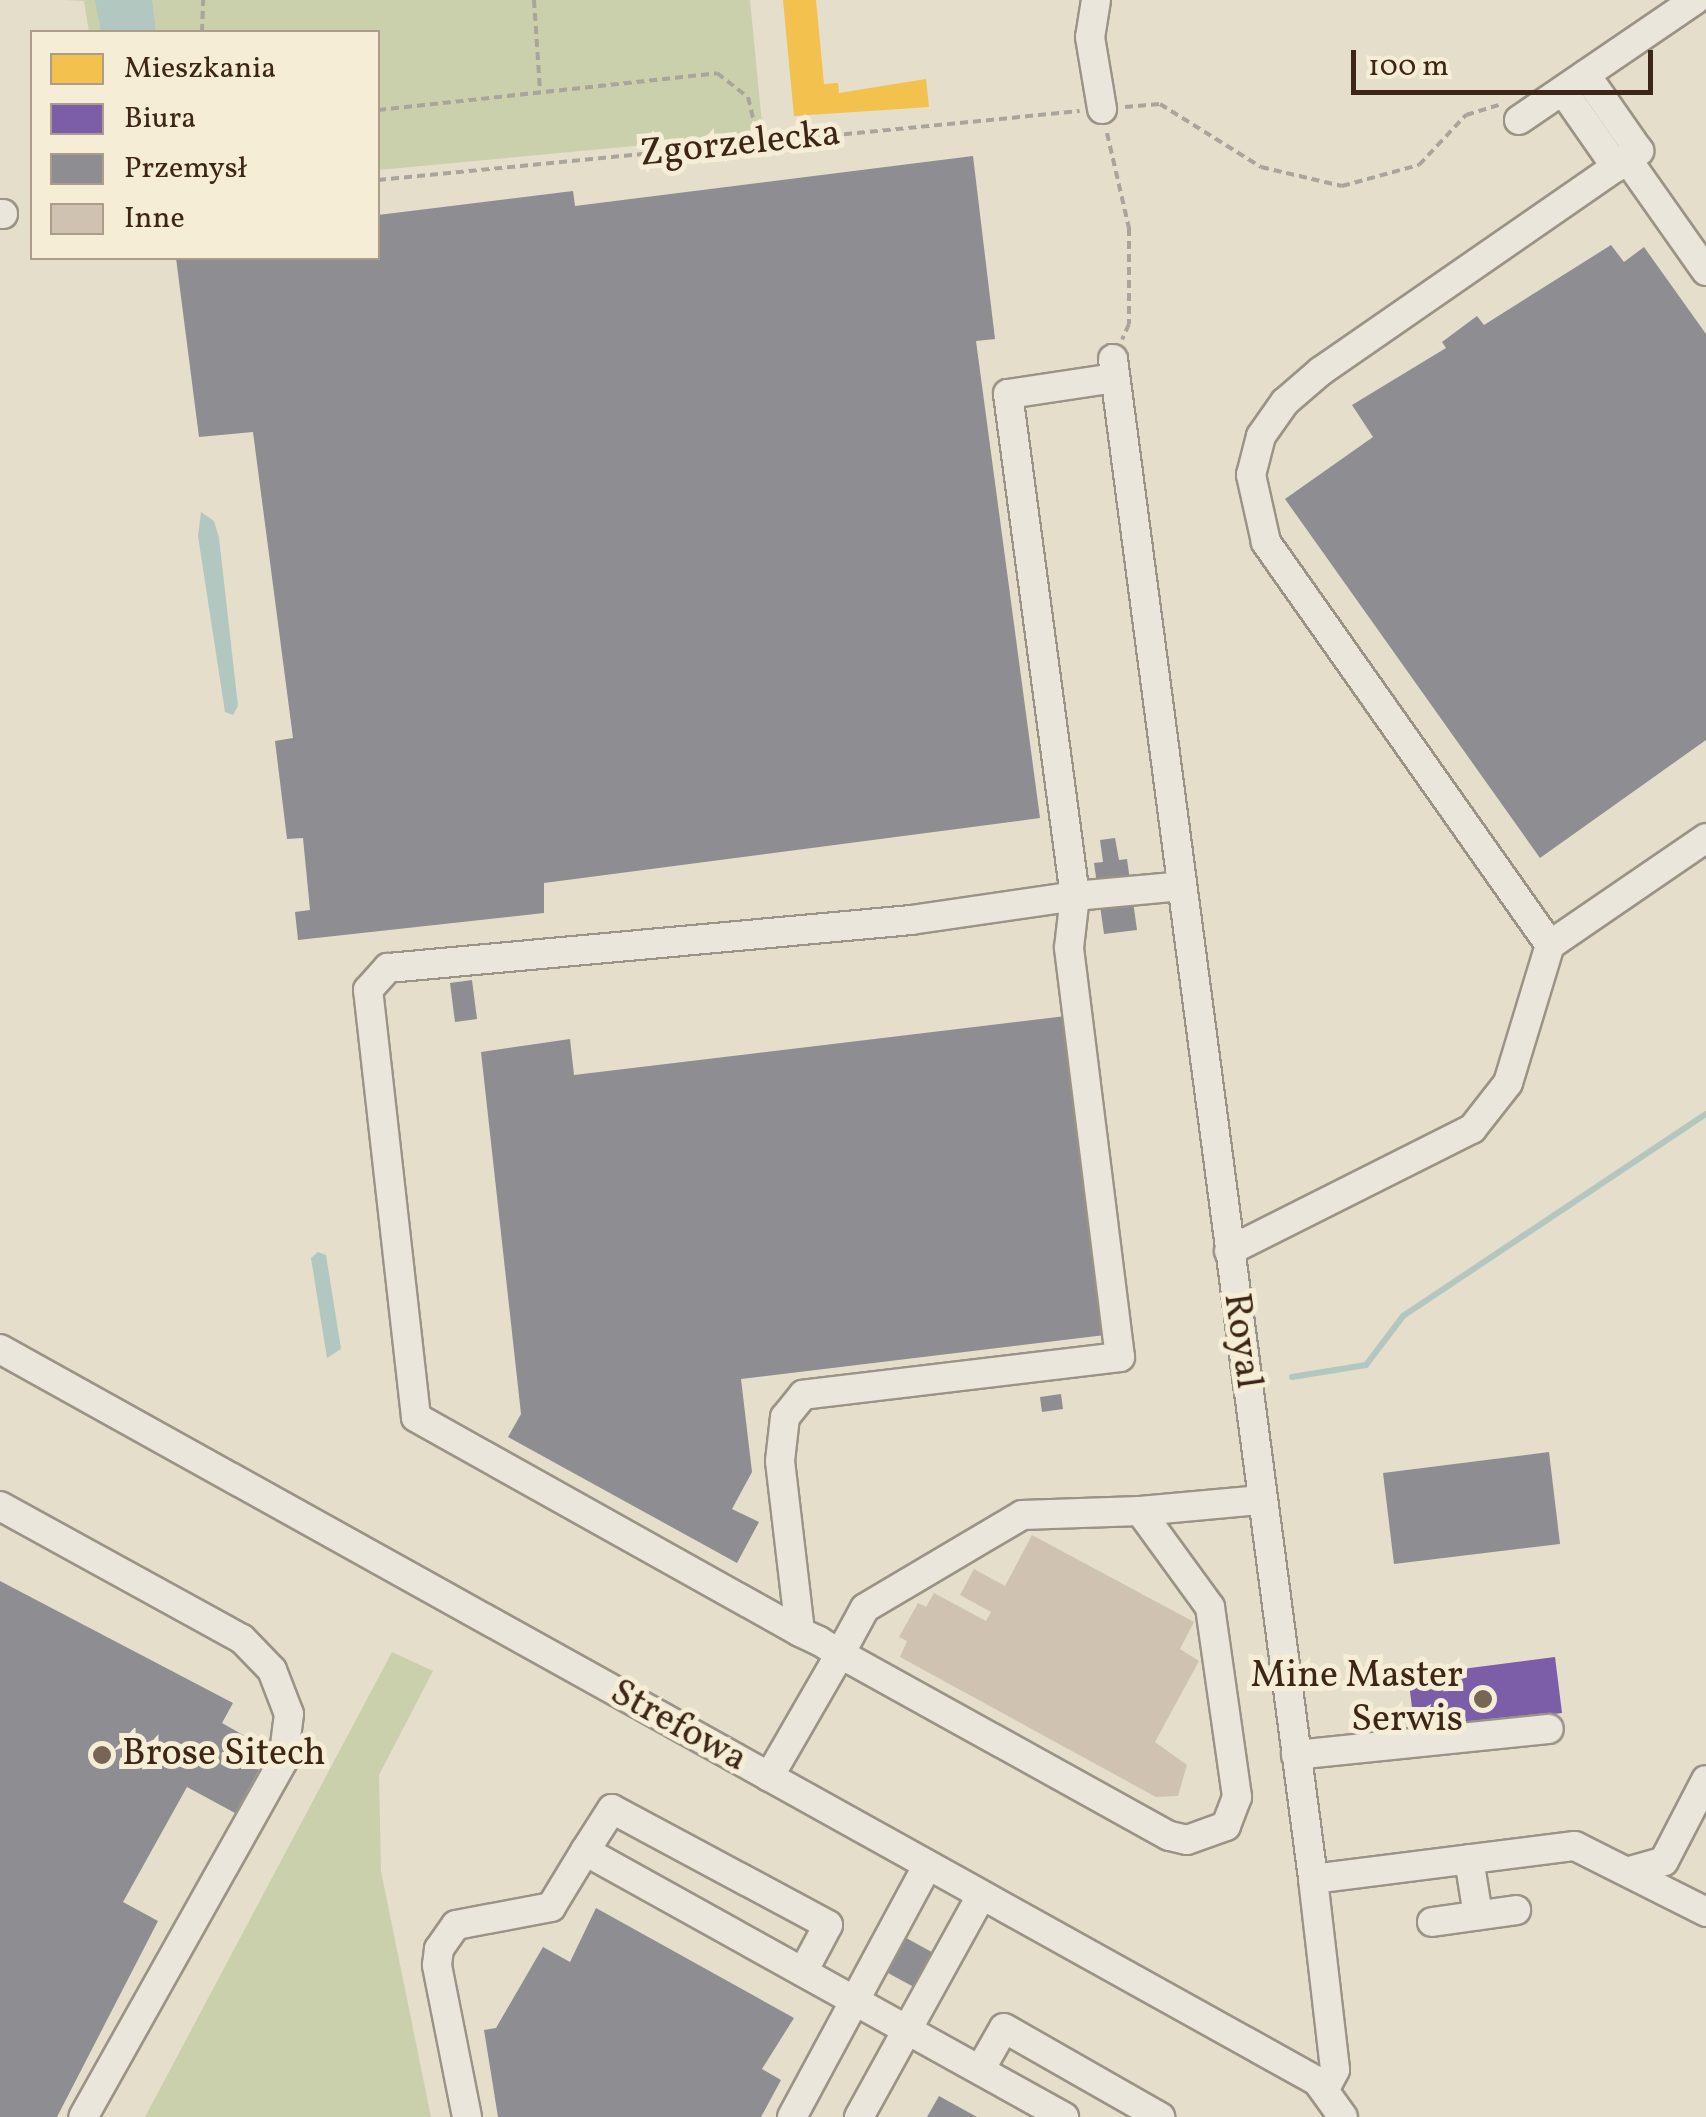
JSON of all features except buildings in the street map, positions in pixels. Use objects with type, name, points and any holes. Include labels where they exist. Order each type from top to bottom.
[{"type":"street","points":[[1096,0],[1090,37],[1102,109]]},
{"type":"street","points":[[1519,120],[1696,0]]},
{"type":"street","points":[[1566,89],[1627,159],[1706,270]]},
{"type":"street","points":[[1627,159],[1321,371],[1284,402],[1261,436],[1251,475],[1266,542],[1550,945],[1706,838]]},
{"type":"street","points":[[800,1632],[780,1461],[785,1417],[803,1395],[1120,1357],[1069,948],[1075,896],[1008,394],[1114,368],[1230,1250]]},
{"type":"street","points":[[1140,1511],[1210,1607],[1237,1796],[1226,1826],[1212,1836],[1169,1836],[416,1417],[368,990],[388,968],[911,920],[1075,896],[1182,886]]},
{"type":"street","name":"Royal","points":[[1326,2087],[1334,2070],[1230,1250],[1472,1128],[1508,1083],[1550,945]]},
{"type":"street","name":"Strefowa","points":[[0,1349],[1326,2087]]},
{"type":"street","points":[[769,1777],[875,1600],[1022,1515],[1140,1511],[1262,1500]]},
{"type":"street","points":[[0,1506],[242,1639],[272,1670],[289,1714],[283,1761],[83,2117]]},
{"type":"street","points":[[1296,1756],[1549,1729]]},
{"type":"street","points":[[1630,1871],[1664,1860],[1706,1780]]},
{"type":"street","points":[[467,2117],[437,1965],[439,1949],[456,1925],[550,1907],[612,1809],[828,1925],[804,1972]]},
{"type":"street","points":[[1312,1879],[1575,1846],[1706,1912]]},
{"type":"street","points":[[585,1851],[1064,2117]]},
{"type":"street","points":[[1469,1859],[1478,1916]]},
{"type":"street","points":[[792,2117],[927,1866]]},
{"type":"street","points":[[860,2117],[981,1896]]},
{"type":"street","points":[[1432,1922],[1516,1910]]},
{"type":"street","points":[[980,2070],[1004,2028],[1160,2117]]},
{"type":"street","points":[[1326,2087],[1343,2117]]},
{"type":"path","points":[[202,30],[203,0]]},
{"type":"path","points":[[534,0],[540,92]]},
{"type":"path","points":[[380,110],[725,74],[748,98],[759,143]]},
{"type":"path","name":"Zgorzelecka","points":[[380,180],[1160,104],[1262,167],[1342,186],[1419,165],[1466,115],[1566,89]]},
{"type":"path","points":[[1102,109],[1129,228],[1129,324],[1114,368]]},
{"type":"green space","points":[[63,0],[750,0],[763,134],[380,170],[380,30],[89,30],[84,1]]},
{"type":"green space","points":[[392,1652],[433,1671],[379,1775],[381,1871],[431,2117],[145,2117]]},
{"type":"shaded area","points":[[95,0],[152,0],[156,30],[101,30]]},
{"type":"shaded area","points":[[201,512],[214,521],[219,538],[238,706],[233,715],[225,712],[198,536]]},
{"type":"shaded area","points":[[318,1252],[326,1255],[341,1349],[327,1358],[311,1258]]},
{"type":"waterway","points":[[1292,1377],[1366,1365],[1403,1316],[1706,1114]]},
{"type":"place","name":"Mine Master Serwis","points":[[1483,1699]]},
{"type":"place","name":"Brose Sitech","points":[[102,1755]]}]
